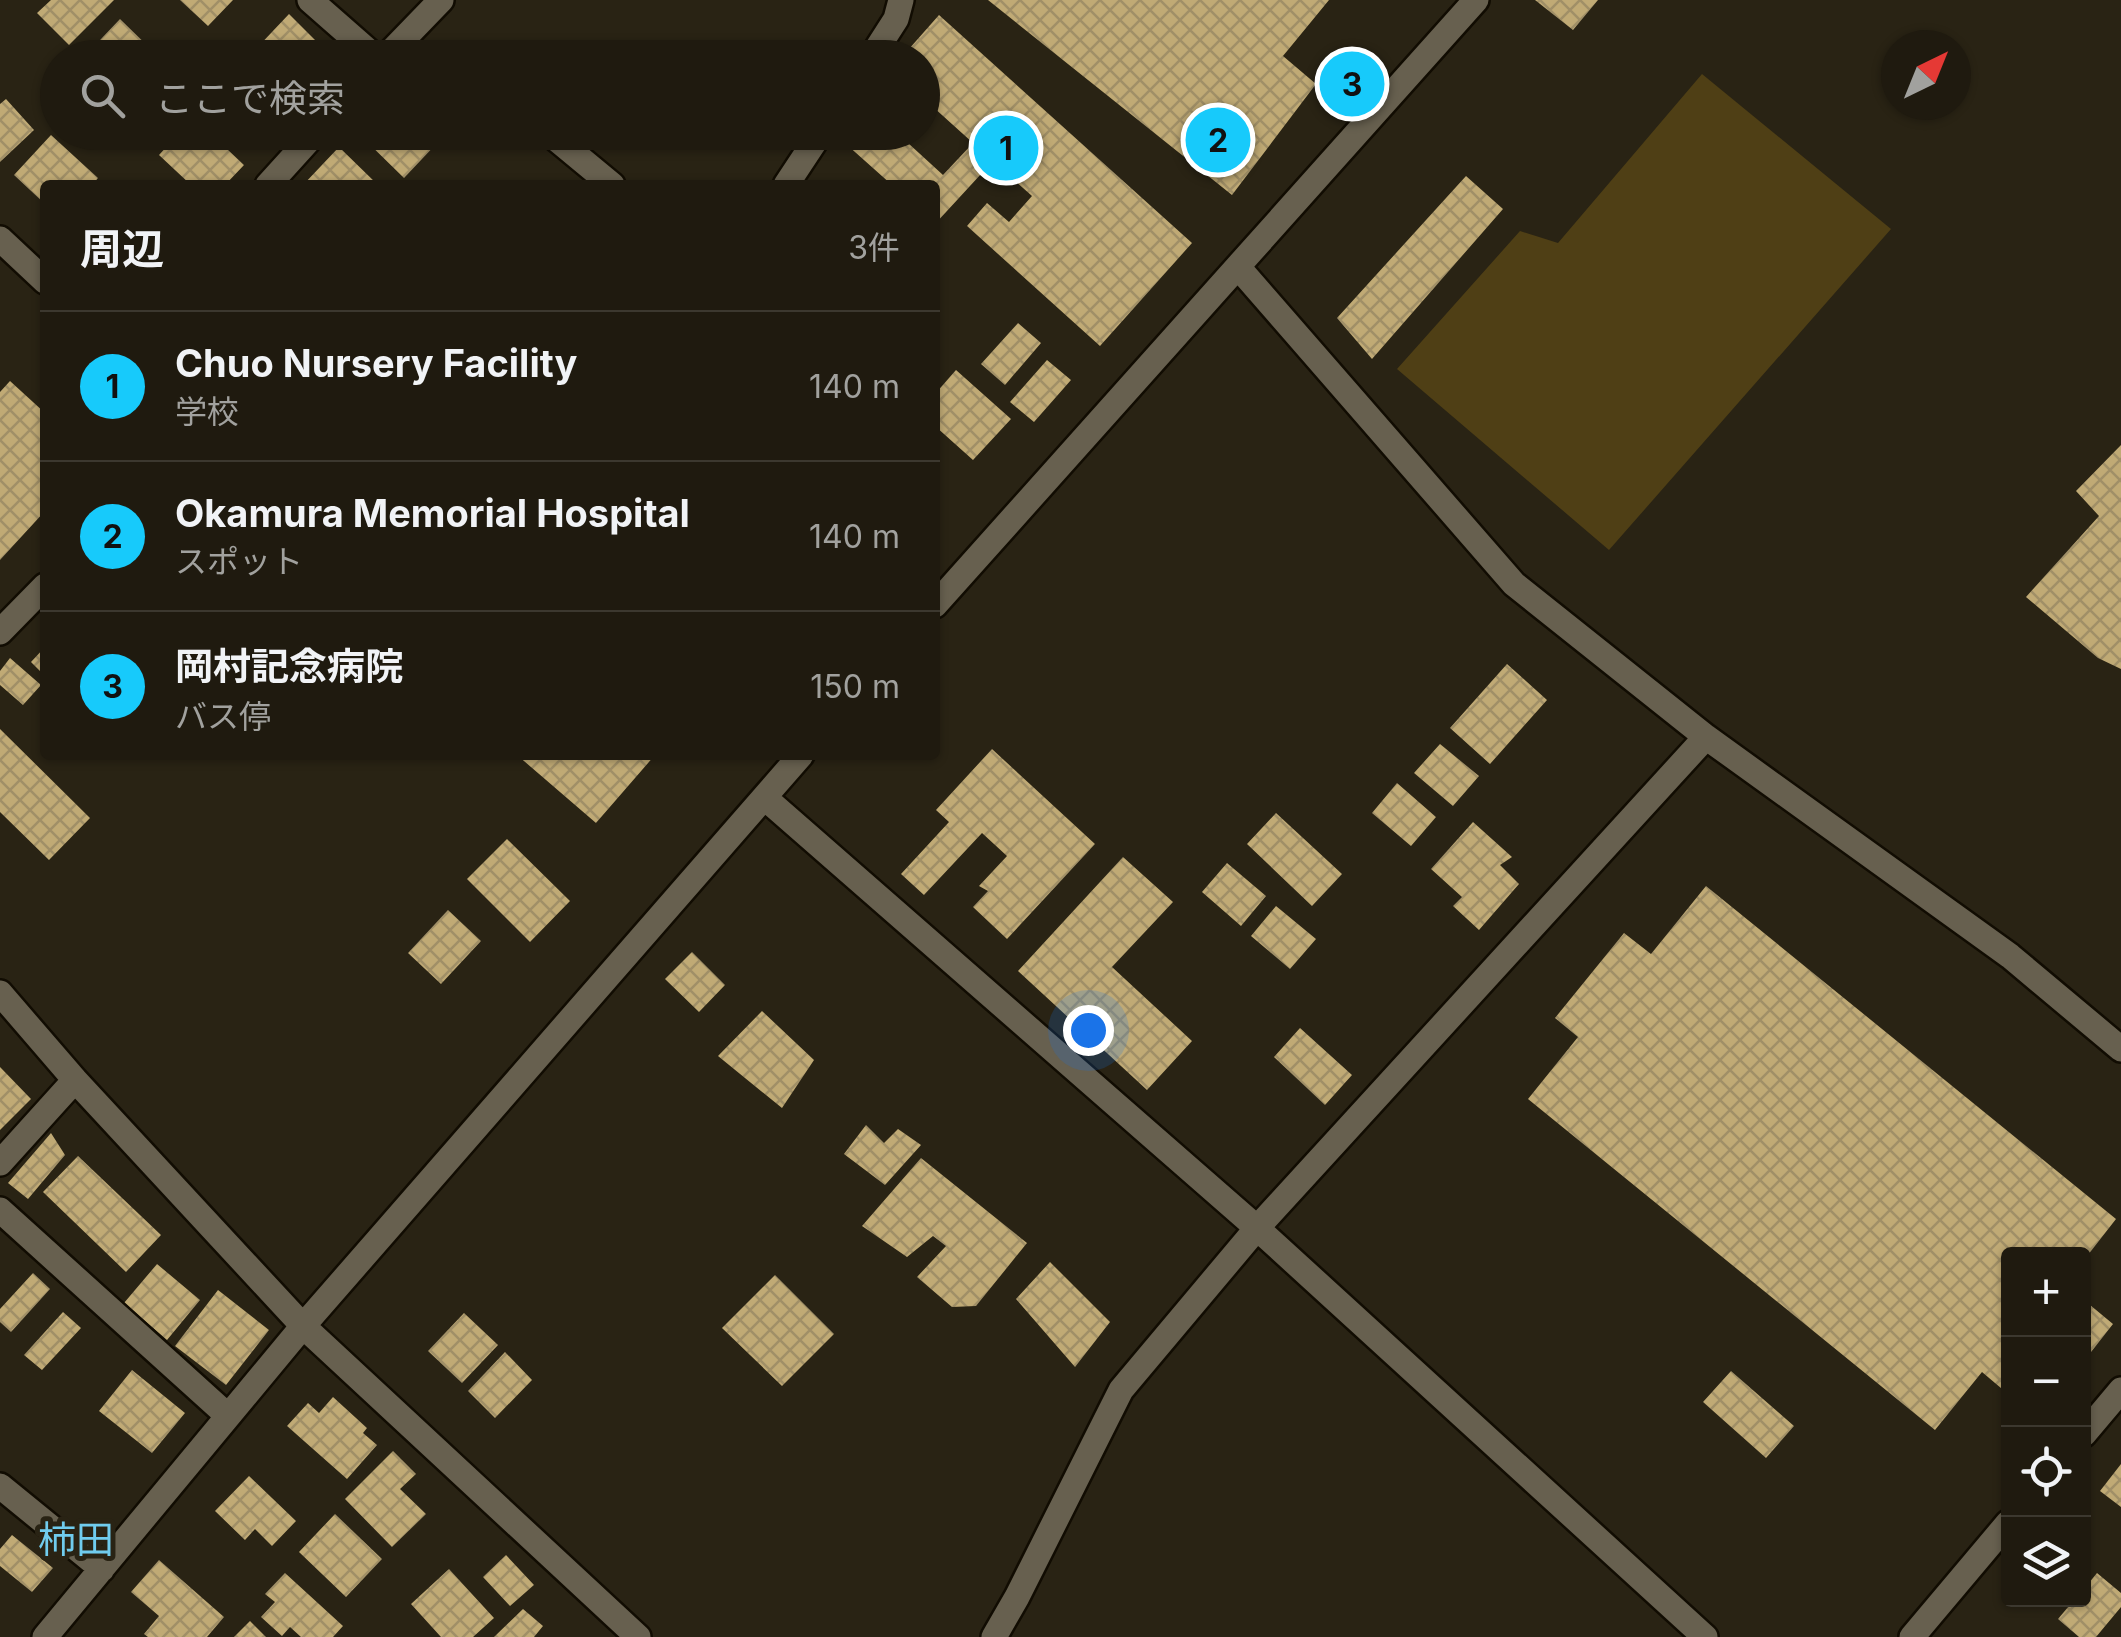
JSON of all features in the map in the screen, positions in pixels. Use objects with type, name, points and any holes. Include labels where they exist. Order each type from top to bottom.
[{"type":"street","points":[[310,0],[356,40]]},
{"type":"street","points":[[402,40],[441,0]]},
{"type":"street","points":[[883,40],[896,19],[901,0]]},
{"type":"street","points":[[940,599],[1476,0]]},
{"type":"street","points":[[273,180],[300,150]]},
{"type":"street","points":[[570,150],[606,180]]},
{"type":"street","points":[[789,180],[809,150]]},
{"type":"street","points":[[0,239],[40,276]]},
{"type":"street","points":[[1238,268],[1514,584],[1706,737],[2010,956],[2121,1050]]},
{"type":"street","points":[[0,632],[40,591]]},
{"type":"street","points":[[994,1637],[1120,1390],[1257,1228],[1706,737]]},
{"type":"street","points":[[45,1637],[303,1326],[797,760]]},
{"type":"street","points":[[766,798],[1257,1228],[1705,1637]]},
{"type":"street","points":[[0,994],[303,1326],[638,1637]]},
{"type":"street","points":[[0,1162],[75,1080]]},
{"type":"street","points":[[0,1210],[228,1416]]},
{"type":"street","points":[[2090,1427],[2121,1390]]},
{"type":"street","points":[[0,1486],[102,1568]]},
{"type":"street","points":[[1912,1637],[2001,1531]]},
{"type":"shaded area","points":[[1702,74],[1891,229],[1609,550],[1397,369],[1520,231],[1558,243]]},
{"type":"building","points":[[51,0],[114,0],[74,40],[64,40],[37,13]]},
{"type":"building","points":[[180,0],[233,0],[208,26]]},
{"type":"building","points":[[988,0],[1329,0],[1283,56],[1316,84],[1232,195]]},
{"type":"building","points":[[1535,0],[1598,0],[1573,30]]},
{"type":"building","points":[[289,14],[315,40],[264,40]]},
{"type":"building","points":[[939,15],[1192,243],[1100,346],[967,226],[987,203],[1009,222],[1032,196],[993,161],[940,219],[940,180],[886,180],[853,150],[916,150],[943,175],[973,143],[940,113],[940,40],[917,40]]},
{"type":"building","points":[[120,19],[142,40],[100,40]]},
{"type":"building","points":[[6,99],[34,130],[0,162],[0,104]]},
{"type":"building","points":[[40,147],[40,150],[67,150],[98,178],[40,180],[40,199],[14,175]]},
{"type":"building","points":[[164,150],[228,150],[244,165],[230,180],[186,180],[159,155]]},
{"type":"building","points":[[336,150],[342,150],[373,180],[308,180]]},
{"type":"building","points":[[375,150],[430,150],[404,178]]},
{"type":"building","points":[[1466,176],[1503,209],[1372,359],[1337,318]]},
{"type":"building","points":[[1018,323],[1041,343],[1005,385],[981,364]]},
{"type":"building","points":[[1047,360],[1071,380],[1034,422],[1010,402]]},
{"type":"building","points":[[956,370],[1011,419],[973,460],[940,430],[940,388]]},
{"type":"building","points":[[10,381],[40,408],[40,516],[0,560],[0,392]]},
{"type":"building","points":[[2121,445],[2121,669],[2098,658],[2026,597],[2099,516],[2076,491]]},
{"type":"building","points":[[40,652],[40,671],[31,662]]},
{"type":"building","points":[[10,658],[40,686],[23,705],[0,685],[0,671]]},
{"type":"building","points":[[1507,664],[1547,700],[1490,764],[1450,728]]},
{"type":"building","points":[[0,729],[90,818],[49,860],[0,812]]},
{"type":"building","points":[[1440,744],[1479,776],[1453,806],[1414,773]]},
{"type":"building","points":[[992,749],[1095,844],[1007,939],[973,907],[988,891],[979,886],[1007,856],[982,833],[924,895],[901,874],[949,822],[936,810]]},
{"type":"building","points":[[523,760],[651,760],[596,823]]},
{"type":"building","points":[[1397,783],[1436,817],[1411,846],[1372,813]]},
{"type":"building","points":[[1276,813],[1342,874],[1312,906],[1247,844]]},
{"type":"building","points":[[1473,822],[1512,857],[1500,865],[1519,884],[1479,930],[1453,906],[1462,897],[1431,869]]},
{"type":"building","points":[[507,839],[570,901],[530,942],[467,879]]},
{"type":"building","points":[[1123,857],[1173,902],[1112,967],[1192,1041],[1147,1090],[1018,971]]},
{"type":"building","points":[[1227,863],[1266,896],[1241,926],[1202,892]]},
{"type":"building","points":[[1706,886],[2116,1219],[2091,1251],[2091,1247],[2001,1247],[2001,1388],[1982,1372],[1935,1430],[1528,1099],[1578,1037],[1555,1018],[1624,933],[1651,954]]},
{"type":"building","points":[[1276,906],[1316,939],[1290,969],[1251,936]]},
{"type":"building","points":[[448,910],[481,941],[441,984],[408,953]]},
{"type":"building","points":[[692,952],[725,985],[699,1012],[665,979]]},
{"type":"building","points":[[762,1011],[814,1060],[782,1108],[718,1056]]},
{"type":"building","points":[[1300,1028],[1352,1075],[1325,1105],[1274,1057]]},
{"type":"building","points":[[0,1067],[31,1099],[0,1130]]},
{"type":"building","points":[[866,1125],[884,1143],[898,1129],[921,1145],[885,1185],[844,1154]]},
{"type":"building","points":[[51,1133],[65,1155],[28,1199],[8,1183]]},
{"type":"building","points":[[78,1156],[161,1235],[126,1272],[43,1192]]},
{"type":"building","points":[[921,1158],[1027,1243],[976,1306],[952,1307],[917,1277],[946,1246],[933,1236],[907,1257],[862,1226]]},
{"type":"building","points":[[1050,1262],[1110,1322],[1075,1367],[1016,1299]]},
{"type":"building","points":[[157,1264],[200,1300],[167,1340],[124,1303]]},
{"type":"building","points":[[33,1273],[50,1289],[11,1332],[0,1322],[0,1309]]},
{"type":"building","points":[[775,1275],[834,1334],[782,1386],[722,1328]]},
{"type":"building","points":[[218,1290],[269,1330],[226,1385],[175,1346]]},
{"type":"building","points":[[2091,1306],[2113,1324],[2091,1352]]},
{"type":"building","points":[[63,1312],[81,1328],[42,1370],[24,1355]]},
{"type":"building","points":[[464,1313],[498,1345],[462,1383],[428,1351]]},
{"type":"building","points":[[505,1352],[532,1380],[495,1418],[468,1391]]},
{"type":"building","points":[[132,1370],[185,1413],[152,1453],[99,1411]]},
{"type":"building","points":[[1731,1371],[1794,1426],[1766,1458],[1703,1402]]},
{"type":"building","points":[[333,1397],[367,1428],[363,1433],[377,1445],[347,1479],[287,1426],[308,1403],[319,1413]]},
{"type":"building","points":[[393,1451],[416,1474],[400,1489],[426,1514],[392,1547],[345,1499]]},
{"type":"building","points":[[2121,1464],[2121,1507],[2100,1491]]},
{"type":"building","points":[[249,1476],[296,1521],[272,1546],[255,1529],[245,1540],[215,1511]]},
{"type":"building","points":[[335,1514],[382,1559],[346,1597],[299,1552]]},
{"type":"building","points":[[12,1535],[53,1568],[32,1592],[0,1566],[0,1549]]},
{"type":"building","points":[[506,1555],[534,1585],[510,1606],[483,1577]]},
{"type":"building","points":[[159,1560],[224,1617],[207,1637],[144,1634],[159,1616],[131,1592]]},
{"type":"building","points":[[449,1569],[494,1618],[473,1637],[441,1637],[411,1604]]},
{"type":"building","points":[[285,1573],[343,1626],[333,1637],[301,1637],[290,1627],[282,1636],[261,1617],[275,1602],[265,1594]]},
{"type":"building","points":[[2097,1573],[2121,1593],[2121,1607],[2096,1637],[2079,1637],[2058,1619],[2068,1607],[2091,1607],[2091,1580]]},
{"type":"building","points":[[523,1609],[543,1626],[534,1637],[494,1637]]},
{"type":"building","points":[[250,1621],[266,1637],[234,1637]]},
{"type":"place","name":"岡村記念病院","points":[[1352,84]]},
{"type":"place","name":"Okamura Memorial Hospital","points":[[1218,140]]},
{"type":"place","name":"Chuo Nursery Facility","points":[[1006,148]]},
{"type":"district","name":"柿田","points":[[76,1539]]}]
